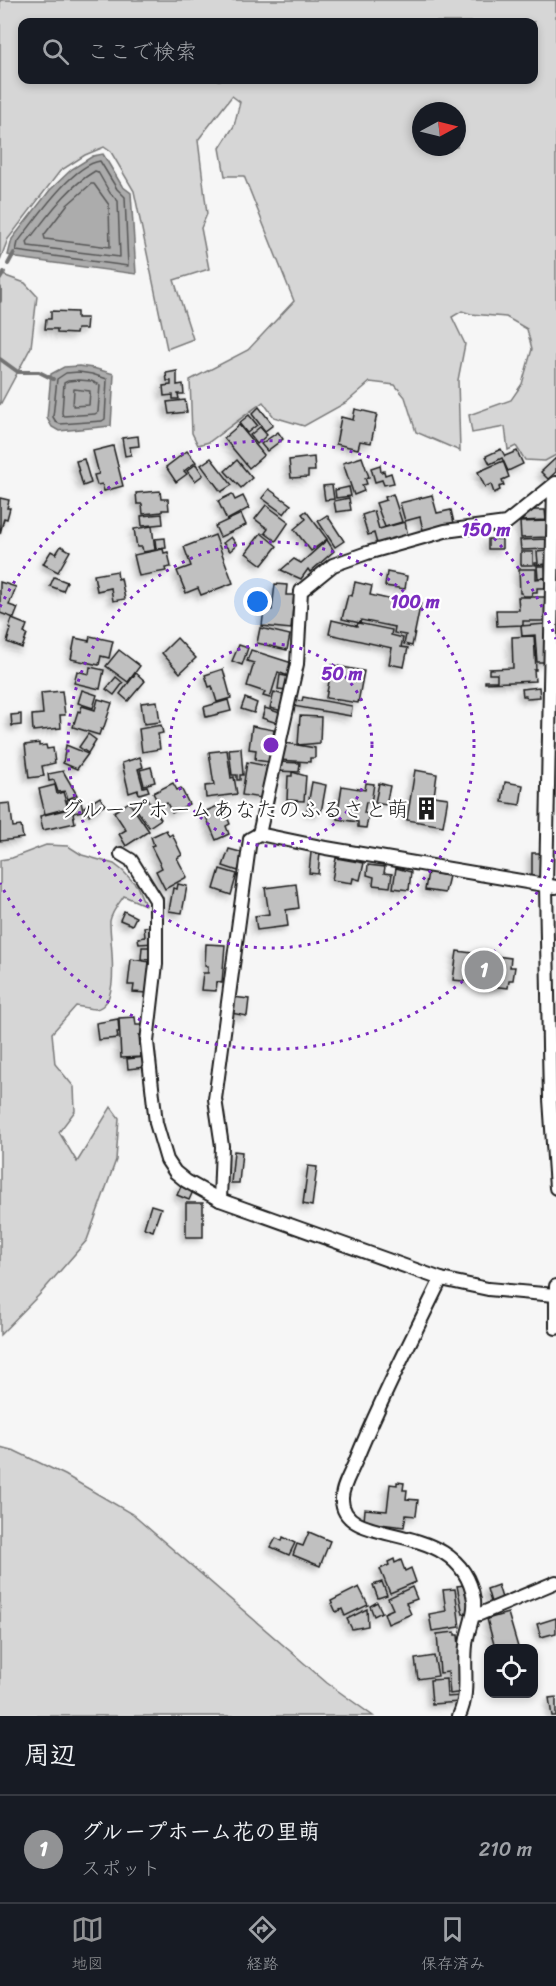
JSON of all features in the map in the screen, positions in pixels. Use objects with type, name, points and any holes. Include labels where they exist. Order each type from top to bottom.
[{"type":"street","points":[[259,834],[297,664],[301,591],[333,565],[367,553],[445,531],[506,523],[555,485]]},
{"type":"street","points":[[555,485],[551,1109],[556,1188]]},
{"type":"street","points":[[220,1200],[222,1146],[215,1099],[250,839],[259,834],[314,846],[551,886]]},
{"type":"street","points":[[120,854],[131,860],[156,900],[156,964],[147,1042],[156,1123],[167,1160],[175,1172],[186,1181],[220,1200],[441,1279],[488,1288],[555,1291],[556,1328]]},
{"type":"street","points":[[441,1279],[366,1434],[342,1498],[347,1516],[366,1528],[426,1544],[448,1554],[457,1562],[470,1583],[474,1603],[473,1616],[465,1645],[465,1703],[459,1716]]},
{"type":"street","points":[[473,1616],[556,1582]]},
{"type":"shaded area","points":[[0,0],[556,0],[556,455],[545,461],[525,460],[516,446],[508,450],[505,427],[472,433],[469,415],[511,400],[522,384],[532,349],[527,329],[506,317],[462,311],[452,317],[465,344],[458,380],[460,451],[416,432],[405,397],[395,385],[370,382],[347,402],[304,426],[274,417],[263,402],[209,442],[198,445],[192,433],[190,380],[248,350],[294,301],[244,176],[225,176],[220,148],[234,126],[240,102],[232,96],[198,140],[207,214],[201,228],[209,269],[174,280],[193,339],[167,349],[134,191],[111,152],[104,147],[85,155],[60,171],[8,239],[0,260]]},
{"type":"shaded area","points":[[0,274],[25,283],[37,296],[31,347],[0,405]]},
{"type":"shaded area","points":[[46,845],[68,846],[82,855],[114,864],[137,886],[145,905],[124,896],[112,915],[110,921],[112,985],[104,1005],[95,1009],[76,1006],[52,1033],[55,1064],[74,1087],[75,1111],[59,1132],[77,1162],[111,1107],[119,1118],[116,1160],[87,1240],[41,1293],[0,1335],[0,860],[12,858]]},
{"type":"shaded area","points":[[0,1447],[15,1451],[65,1475],[132,1514],[327,1683],[373,1716],[0,1716]]},
{"type":"water","points":[[103,154],[122,186],[131,193],[136,274],[8,255],[12,239],[50,190],[72,169],[93,156]]},
{"type":"water","points":[[79,366],[114,374],[111,426],[59,431],[52,427],[47,418],[51,374],[64,367]]},
{"type":"building","points":[[51,311],[77,312],[77,318],[87,318],[86,329],[77,329],[76,334],[57,333],[57,329],[45,329],[46,319],[51,319]]},
{"type":"building","points":[[177,371],[177,385],[183,384],[184,394],[178,394],[179,399],[173,399],[173,395],[164,396],[163,386],[171,385],[171,381],[167,381],[166,373]]},
{"type":"building","points":[[185,400],[187,412],[169,414],[167,402]]},
{"type":"building","points":[[259,407],[273,425],[265,431],[252,414]]},
{"type":"building","points":[[355,409],[377,414],[371,443],[360,441],[358,449],[336,444],[341,417],[353,420]]},
{"type":"building","points":[[249,415],[257,425],[247,433],[239,423]]},
{"type":"building","points":[[239,425],[264,455],[249,468],[224,438]]},
{"type":"building","points":[[260,427],[267,435],[257,444],[250,435]]},
{"type":"building","points":[[278,432],[283,439],[267,451],[261,444]]},
{"type":"building","points":[[138,436],[139,446],[130,447],[131,455],[125,456],[122,438]]},
{"type":"building","points":[[113,446],[123,486],[104,491],[102,484],[97,485],[94,475],[99,474],[93,451]]},
{"type":"building","points":[[501,449],[505,456],[517,451],[523,464],[508,471],[502,458],[490,464],[486,456]]},
{"type":"building","points":[[187,451],[196,462],[184,471],[187,474],[176,482],[166,467]]},
{"type":"building","points":[[314,457],[315,471],[308,471],[308,477],[291,478],[289,460]]},
{"type":"building","points":[[362,457],[369,477],[365,478],[367,484],[362,485],[364,491],[354,495],[343,463]]},
{"type":"building","points":[[211,458],[232,485],[221,492],[201,465]]},
{"type":"building","points":[[556,458],[556,472],[548,479],[541,472]]},
{"type":"building","points":[[84,459],[91,483],[83,486],[76,461]]},
{"type":"building","points":[[237,460],[252,478],[241,488],[225,471]]},
{"type":"building","points":[[503,461],[509,477],[502,480],[504,485],[494,493],[491,484],[485,487],[478,472]]},
{"type":"building","points":[[196,464],[203,475],[195,481],[187,471]]},
{"type":"building","points":[[380,465],[381,472],[384,471],[385,475],[391,473],[394,483],[384,485],[382,480],[375,482],[371,468]]},
{"type":"building","points":[[332,485],[334,499],[325,500],[323,486]]},
{"type":"building","points":[[349,487],[351,496],[336,498],[335,490]]},
{"type":"building","points":[[269,489],[291,505],[284,514],[262,498]]},
{"type":"building","points":[[160,491],[161,499],[168,499],[169,510],[143,514],[142,504],[137,504],[136,493]]},
{"type":"building","points":[[232,494],[235,500],[243,496],[249,508],[227,520],[218,501]]},
{"type":"building","points":[[393,494],[402,522],[385,527],[376,503],[386,500],[385,497]]},
{"type":"building","points":[[432,495],[437,513],[451,510],[454,523],[423,530],[420,517],[405,521],[400,503]]},
{"type":"building","points":[[0,498],[9,500],[7,508],[10,508],[7,519],[4,518],[0,534]]},
{"type":"building","points":[[349,498],[351,510],[336,512],[334,501]]},
{"type":"building","points":[[266,505],[289,522],[276,541],[265,533],[268,529],[255,519]]},
{"type":"building","points":[[532,510],[545,510],[546,520],[521,521]]},
{"type":"building","points":[[306,511],[327,539],[311,551],[294,529],[306,519],[302,514]]},
{"type":"building","points":[[374,511],[379,529],[405,522],[408,536],[377,544],[374,533],[368,535],[362,515]]},
{"type":"building","points":[[162,514],[163,524],[142,526],[141,516]]},
{"type":"building","points":[[241,514],[246,525],[220,537],[215,526]]},
{"type":"building","points":[[327,515],[344,541],[335,547],[318,521]]},
{"type":"building","points":[[547,521],[547,537],[521,538],[520,522]]},
{"type":"building","points":[[152,526],[155,550],[143,552],[142,547],[137,547],[134,529]]},
{"type":"building","points":[[261,533],[277,546],[262,565],[246,553]]},
{"type":"building","points":[[215,535],[233,583],[201,595],[198,588],[186,593],[177,571],[191,566],[184,547]]},
{"type":"building","points":[[231,537],[237,545],[230,551],[223,543]]},
{"type":"building","points":[[165,538],[166,548],[156,549],[155,539]]},
{"type":"building","points":[[488,539],[502,539],[502,549],[488,549]]},
{"type":"building","points":[[547,539],[548,549],[521,550],[520,540]]},
{"type":"building","points":[[327,540],[334,551],[310,572],[308,569],[301,579],[281,570],[294,559],[301,563]]},
{"type":"building","points":[[61,546],[70,551],[58,572],[43,564],[51,551],[56,554]]},
{"type":"building","points":[[163,549],[164,553],[168,552],[171,567],[165,568],[166,571],[139,576],[134,555]]},
{"type":"building","points":[[546,551],[547,564],[535,565],[538,563],[537,552]]},
{"type":"building","points":[[521,552],[533,552],[533,565],[521,565]]},
{"type":"building","points":[[537,566],[545,566],[546,578],[538,578]]},
{"type":"building","points":[[519,569],[536,569],[536,579],[546,578],[546,588],[537,588],[537,592],[533,592],[531,596],[523,596],[520,593]]},
{"type":"building","points":[[117,571],[118,579],[121,578],[125,599],[113,601],[111,588],[97,591],[94,575]]},
{"type":"building","points":[[387,572],[407,576],[405,589],[385,586]]},
{"type":"building","points":[[54,577],[67,582],[63,591],[50,586]]},
{"type":"building","points":[[0,582],[16,587],[9,605],[18,608],[14,618],[0,613]]},
{"type":"building","points":[[355,582],[372,586],[370,595],[415,605],[416,601],[421,602],[412,646],[404,644],[406,635],[394,633],[395,627],[361,620],[360,623],[342,619],[348,595],[352,596]]},
{"type":"building","points":[[275,584],[287,585],[286,595],[294,595],[291,629],[262,626],[264,609],[272,610]]},
{"type":"building","points":[[518,597],[545,597],[546,621],[523,621],[523,625],[497,626],[496,610],[519,610]]},
{"type":"building","points":[[12,619],[27,625],[24,633],[27,634],[22,648],[7,642]]},
{"type":"building","points":[[332,620],[357,626],[358,623],[392,630],[391,635],[403,638],[401,647],[408,648],[404,667],[389,664],[392,648],[329,634]]},
{"type":"building","points":[[545,624],[547,662],[537,662],[535,635],[522,636],[521,626]]},
{"type":"building","points":[[260,628],[290,635],[287,650],[257,643]]},
{"type":"building","points":[[90,636],[113,641],[109,658],[101,656],[99,665],[71,659],[75,638],[89,641]]},
{"type":"building","points":[[534,636],[535,681],[485,683],[485,681],[497,681],[497,674],[489,674],[489,669],[513,668],[512,637]]},
{"type":"building","points":[[177,638],[196,658],[180,673],[162,653]]},
{"type":"building","points":[[239,645],[248,648],[242,665],[232,661]]},
{"type":"building","points":[[119,650],[140,666],[128,682],[106,666]]},
{"type":"building","points":[[251,650],[292,663],[288,676],[278,672],[270,698],[263,696],[265,692],[247,686],[254,663],[247,661]]},
{"type":"building","points":[[332,665],[364,671],[358,703],[326,698]]},
{"type":"building","points":[[90,667],[104,670],[100,689],[74,683],[77,671],[89,674]]},
{"type":"building","points":[[223,669],[231,698],[217,702],[212,686],[209,687],[205,675]]},
{"type":"building","points":[[136,673],[145,681],[128,701],[120,694]]},
{"type":"building","points":[[280,675],[290,677],[287,690],[278,689]]},
{"type":"building","points":[[116,677],[123,683],[114,695],[106,689]]},
{"type":"building","points":[[539,687],[540,697],[523,696],[522,689]]},
{"type":"building","points":[[82,690],[97,695],[93,708],[78,703]]},
{"type":"building","points":[[62,691],[65,715],[60,715],[61,728],[33,731],[32,715],[43,714],[41,693]]},
{"type":"building","points":[[274,692],[287,696],[283,711],[270,708]]},
{"type":"building","points":[[303,697],[352,706],[351,716],[293,706],[294,700],[302,701]]},
{"type":"building","points":[[245,698],[257,703],[254,713],[241,709]]},
{"type":"building","points":[[98,699],[112,703],[103,730],[101,729],[99,735],[73,727],[82,706],[95,710]]},
{"type":"building","points":[[228,700],[231,711],[206,717],[204,707]]},
{"type":"building","points":[[157,701],[160,722],[144,724],[141,703]]},
{"type":"building","points":[[265,708],[280,713],[277,723],[262,718]]},
{"type":"building","points":[[21,714],[21,725],[12,726],[11,715]]},
{"type":"building","points":[[300,716],[321,717],[320,743],[298,745]]},
{"type":"building","points":[[161,725],[163,733],[158,734],[160,749],[142,752],[139,729]]},
{"type":"building","points":[[252,726],[274,730],[269,762],[255,760],[256,750],[249,749]]},
{"type":"building","points":[[88,734],[96,740],[88,753],[79,747]]},
{"type":"building","points":[[280,742],[315,748],[315,758],[310,758],[310,762],[279,760]]},
{"type":"building","points":[[39,743],[39,746],[46,745],[47,749],[53,748],[55,763],[42,766],[44,776],[29,778],[25,745]]},
{"type":"building","points":[[66,745],[88,754],[77,769],[63,763]]},
{"type":"building","points":[[241,748],[243,775],[240,775],[240,780],[237,780],[237,775],[232,775],[229,749]]},
{"type":"building","points":[[227,750],[231,778],[234,777],[237,794],[206,798],[205,786],[214,785],[209,752]]},
{"type":"building","points":[[140,757],[143,767],[138,769],[143,787],[147,786],[149,791],[139,794],[138,790],[129,793],[122,763]]},
{"type":"building","points":[[247,762],[267,766],[261,798],[242,795]]},
{"type":"building","points":[[279,762],[300,763],[299,772],[278,771]]},
{"type":"building","points":[[151,767],[155,782],[144,785],[140,770]]},
{"type":"building","name":"グループホームあなたのふるさと萌","points":[[415,770],[437,774],[434,796],[448,798],[443,826],[407,820]]},
{"type":"building","points":[[63,771],[77,795],[68,799],[65,791],[58,792],[54,780],[49,781],[48,774]]},
{"type":"building","points":[[292,772],[306,776],[304,801],[287,800],[288,776],[292,776]]},
{"type":"building","points":[[312,782],[326,785],[321,813],[307,811]]},
{"type":"building","points":[[505,782],[523,785],[520,805],[502,802]]},
{"type":"building","points":[[173,783],[177,790],[181,788],[189,804],[172,813],[167,803],[160,806],[153,793]]},
{"type":"building","points":[[366,783],[374,784],[371,803],[366,802],[364,813],[369,814],[366,828],[358,827],[358,822],[337,819],[342,786],[365,790]]},
{"type":"building","points":[[379,783],[390,786],[386,805],[375,803]]},
{"type":"building","points":[[55,785],[57,794],[63,792],[68,808],[45,814],[39,789]]},
{"type":"building","points":[[80,797],[83,811],[73,813],[75,823],[43,830],[40,816],[69,809],[67,800]]},
{"type":"building","points":[[100,797],[105,805],[89,815],[84,807]]},
{"type":"building","points":[[146,797],[161,819],[149,827],[134,806]]},
{"type":"building","points":[[129,802],[149,831],[126,846],[119,834],[126,830],[114,812]]},
{"type":"building","points":[[10,803],[13,827],[21,826],[23,838],[0,841],[0,804]]},
{"type":"building","points":[[222,804],[230,824],[226,826],[229,834],[216,840],[204,812]]},
{"type":"building","points":[[166,830],[169,836],[172,834],[182,855],[177,858],[187,877],[165,889],[156,871],[162,868],[151,846],[154,845],[151,837]]},
{"type":"building","points":[[229,849],[244,853],[238,871],[223,866]]},
{"type":"building","points":[[311,852],[320,853],[318,874],[309,873]]},
{"type":"building","points":[[532,853],[543,853],[543,880],[532,880]]},
{"type":"building","points":[[336,858],[364,863],[360,880],[353,878],[352,883],[332,880]]},
{"type":"building","points":[[368,865],[385,867],[384,873],[392,874],[390,887],[373,885],[374,877],[367,875]]},
{"type":"building","points":[[396,868],[411,872],[409,890],[393,888]]},
{"type":"building","points":[[220,869],[237,874],[231,895],[214,889]]},
{"type":"building","points":[[428,872],[449,876],[445,893],[425,890]]},
{"type":"building","points":[[178,884],[187,886],[182,913],[169,911],[173,888],[177,889]]},
{"type":"building","points":[[296,884],[299,908],[286,910],[288,926],[257,930],[255,916],[269,914],[265,888]]},
{"type":"building","points":[[124,911],[136,917],[132,925],[120,920]]},
{"type":"building","points":[[153,926],[155,943],[139,944],[138,938],[145,937],[144,927]]},
{"type":"building","points":[[206,944],[225,945],[222,983],[217,982],[216,991],[201,990],[203,973],[208,973],[208,966],[205,966]]},
{"type":"building","points":[[142,947],[153,947],[152,960],[141,959]]},
{"type":"building","points":[[457,951],[511,958],[510,967],[515,967],[513,980],[509,980],[508,988],[481,985],[483,973],[475,972],[474,982],[453,980]]},
{"type":"building","points":[[131,959],[150,962],[147,993],[133,992],[134,985],[128,985]]},
{"type":"building","points":[[233,997],[249,999],[247,1016],[231,1013]]},
{"type":"building","points":[[135,1017],[136,1025],[141,1025],[142,1035],[139,1035],[141,1057],[121,1058],[119,1018]]},
{"type":"building","points":[[118,1019],[118,1038],[98,1040],[96,1023]]},
{"type":"building","points":[[145,1057],[146,1067],[128,1069],[127,1059]]},
{"type":"building","points":[[234,1151],[242,1152],[239,1183],[231,1183]]},
{"type":"building","points":[[308,1166],[317,1167],[312,1206],[303,1204]]},
{"type":"building","points":[[182,1184],[194,1189],[189,1200],[177,1195]]},
{"type":"building","points":[[186,1203],[203,1203],[203,1237],[186,1237]]},
{"type":"building","points":[[151,1205],[161,1208],[153,1231],[144,1228]]},
{"type":"building","points":[[397,1482],[404,1483],[403,1490],[407,1490],[406,1499],[418,1500],[416,1516],[406,1515],[404,1527],[364,1522],[365,1509],[387,1511],[390,1484],[397,1485]]},
{"type":"building","points":[[309,1532],[330,1541],[320,1566],[293,1555],[297,1544],[303,1546]]},
{"type":"building","points":[[283,1537],[295,1543],[289,1555],[271,1547],[276,1538],[282,1541]]},
{"type":"building","points":[[394,1559],[395,1563],[401,1560],[405,1571],[411,1568],[416,1582],[390,1593],[380,1569],[389,1565],[388,1562]]},
{"type":"building","points":[[382,1582],[387,1595],[378,1598],[373,1585]]},
{"type":"building","points":[[464,1585],[470,1612],[463,1614],[457,1586]]},
{"type":"building","points":[[498,1585],[502,1598],[491,1602],[487,1589]]},
{"type":"building","points":[[359,1587],[368,1605],[345,1616],[342,1609],[336,1612],[331,1601]]},
{"type":"building","points":[[412,1587],[417,1599],[406,1603],[411,1614],[388,1624],[384,1613],[393,1609],[388,1598]]},
{"type":"building","points":[[455,1589],[460,1627],[432,1631],[429,1614],[446,1611],[443,1590]]},
{"type":"building","points":[[377,1602],[382,1612],[374,1616],[370,1606]]},
{"type":"building","points":[[367,1609],[368,1626],[352,1629],[347,1619]]},
{"type":"building","points":[[508,1613],[517,1644],[494,1644],[487,1619]]},
{"type":"building","points":[[556,1618],[556,1633],[541,1637],[537,1624]]},
{"type":"building","points":[[455,1632],[455,1635],[458,1635],[463,1692],[450,1694],[448,1672],[440,1673],[437,1634]]},
{"type":"building","points":[[434,1656],[438,1676],[418,1679],[415,1659]]},
{"type":"building","points":[[446,1679],[447,1697],[460,1696],[460,1702],[432,1704],[430,1680]]},
{"type":"building","points":[[556,1697],[556,1716],[552,1716],[549,1698]]},
{"type":"waterway","points":[[8,264],[14,253]]},
{"type":"waterway","points":[[0,279],[4,272]]},
{"type":"waterway","points":[[0,288],[0,301]]},
{"type":"waterway","points":[[0,359],[18,372],[39,372],[53,379]]},
{"type":"place","name":"グループホームあなたのふるさと萌","points":[[427,809]]},
{"type":"place","name":"グループホーム花の里萌","points":[[484,970]]}]
